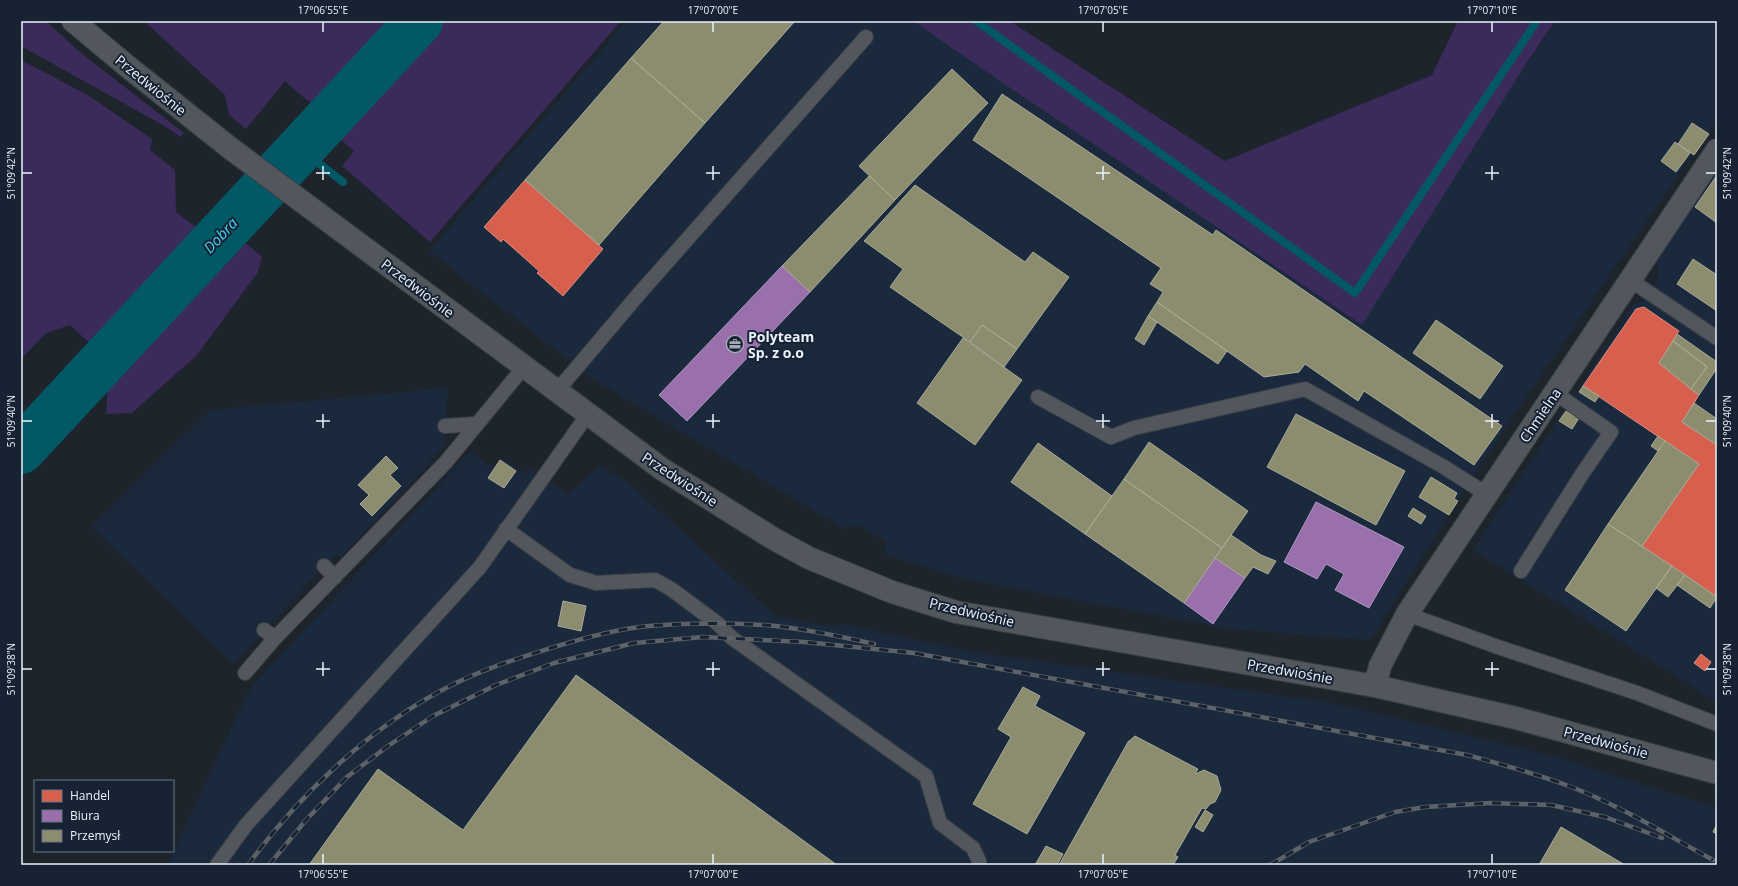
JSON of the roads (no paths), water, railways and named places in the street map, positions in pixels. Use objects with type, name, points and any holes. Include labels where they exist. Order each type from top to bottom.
[{"type":"street","name":"Przedwiośnie","points":[[73,21],[230,148],[662,469],[774,539],[809,558],[892,592],[956,612],[1375,686],[1516,718],[1717,772]]},
{"type":"street","name":"Chmielna","points":[[1375,686],[1380,666],[1407,614],[1488,495],[1717,150]]},
{"type":"lane","points":[[557,391],[638,295],[866,37]]},
{"type":"lane","points":[[1630,280],[1717,338]]},
{"type":"lane","points":[[244,673],[270,634],[335,577],[446,462],[524,367]]},
{"type":"lane","points":[[1038,397],[1111,437],[1134,428],[1305,389],[1444,467],[1488,495]]},
{"type":"lane","points":[[1521,571],[1582,474],[1611,432],[1555,393]]},
{"type":"lane","points":[[217,865],[246,825],[480,567],[588,414]]},
{"type":"lane","points":[[445,426],[478,424]]},
{"type":"lane","points":[[506,529],[570,575],[596,583],[655,580],[671,589],[717,623],[732,638],[926,776],[940,823],[973,848],[979,861],[979,865]]},
{"type":"lane","points":[[324,566],[335,577]]},
{"type":"lane","points":[[1407,614],[1498,647],[1637,693],[1717,724]]},
{"type":"waterway","name":"Dobra","points":[[21,450],[419,21]]},
{"type":"waterway","points":[[976,21],[1355,293],[1537,21]]},
{"type":"waterway","points":[[300,149],[343,182]]},
{"type":"railway","points":[[248,865],[268,839],[313,789],[364,742],[419,703],[460,681],[498,665],[574,641],[624,629],[663,625],[736,624],[779,626],[834,635],[874,644]]},
{"type":"railway","points":[[269,865],[306,820],[347,777],[388,746],[433,716],[496,685],[554,663],[634,643],[703,637],[804,642],[914,653],[1467,755],[1566,785],[1604,801],[1713,860]]},
{"type":"railway","points":[[1270,865],[1309,842],[1395,812],[1425,807],[1491,803],[1551,805],[1605,817],[1662,838]]},
{"type":"place","name":"Polyteam Sp. z o.o","points":[[735,344]]}]
